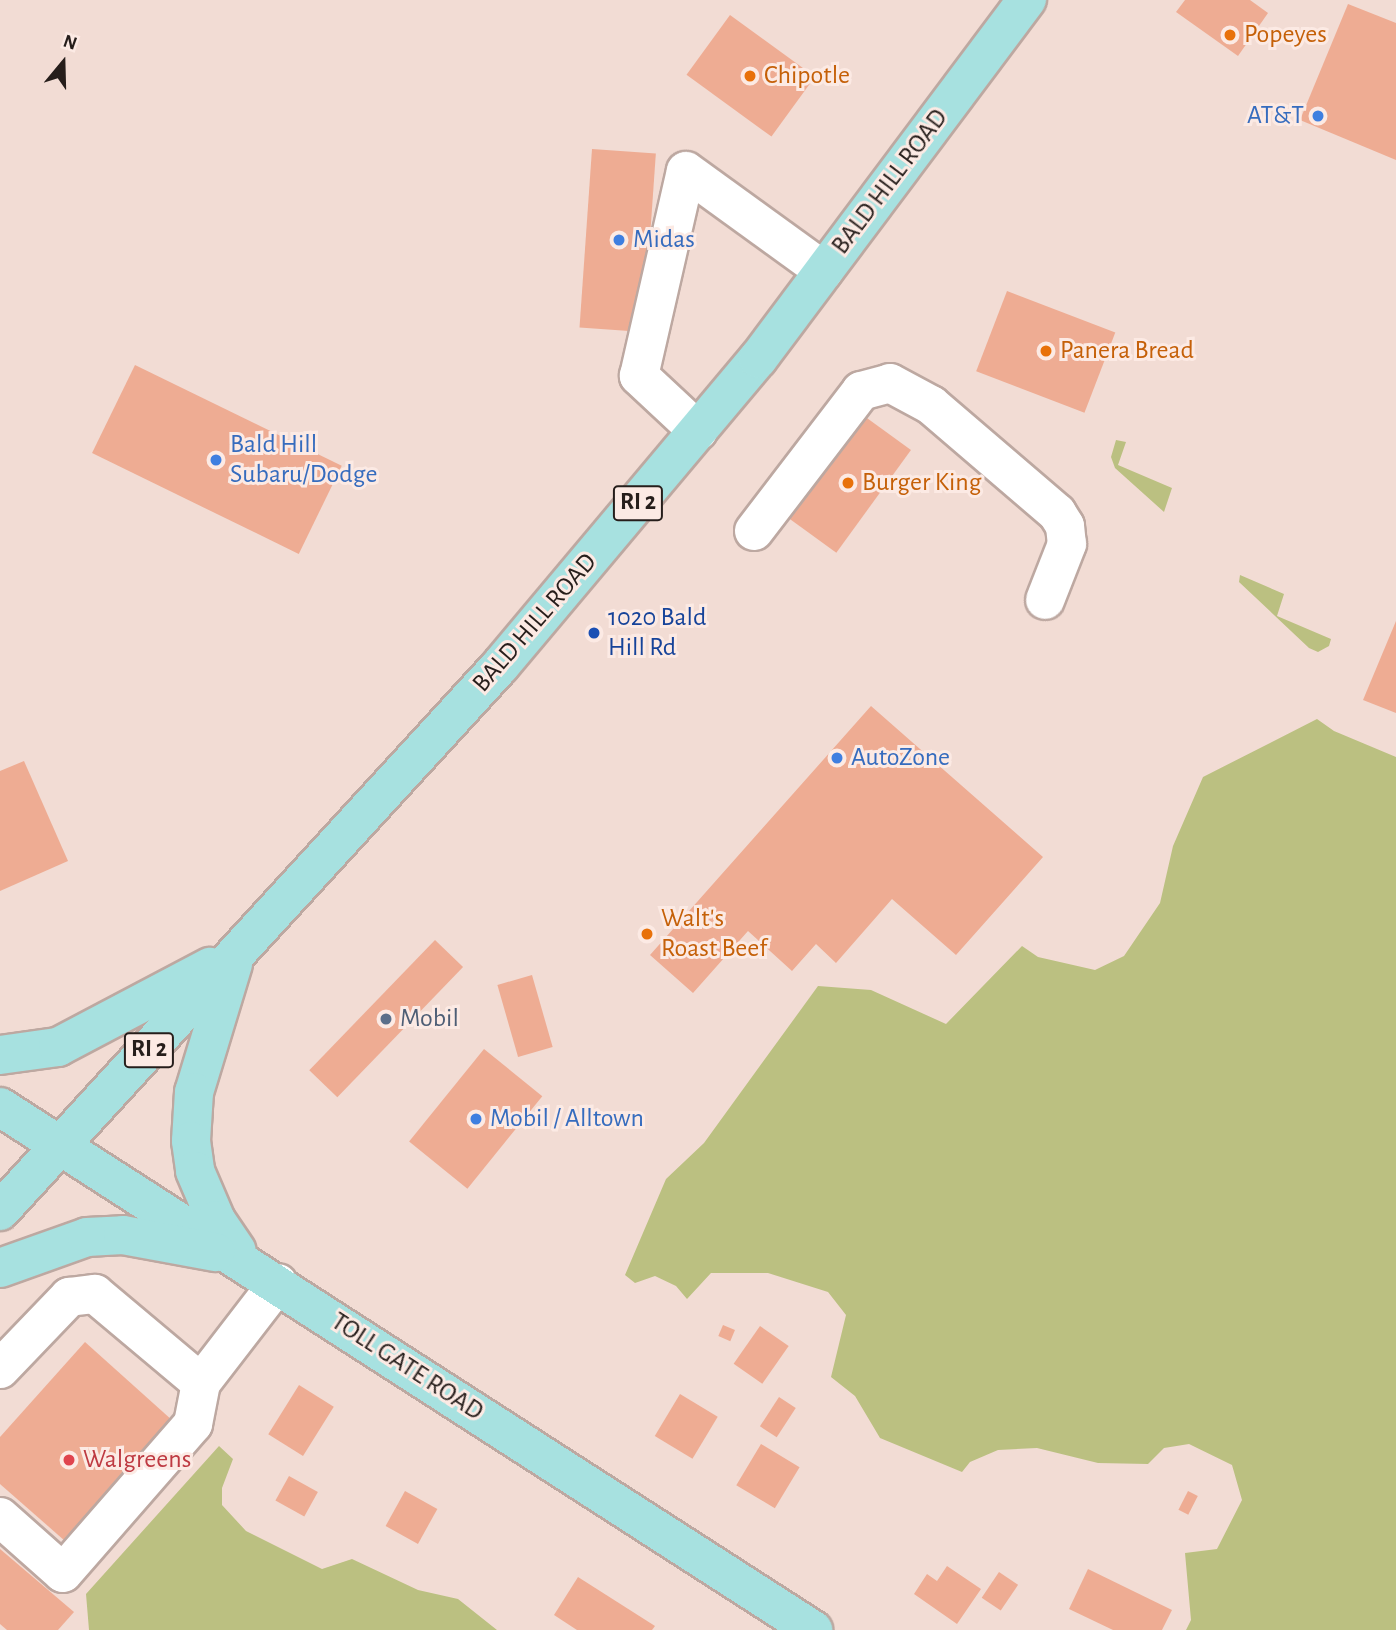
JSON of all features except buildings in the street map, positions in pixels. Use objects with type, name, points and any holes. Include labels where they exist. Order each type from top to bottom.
[{"type":"main road","name":"BALD HILL ROAD","points":[[0,1211],[500,666],[698,431],[824,271],[1027,0]]},
{"type":"main road","points":[[0,1055],[58,1047],[237,952]]},
{"type":"main road","points":[[237,952],[194,1092],[191,1141],[195,1171],[216,1220],[241,1258]]},
{"type":"main road","name":"TOLL GATE ROAD","points":[[0,1107],[241,1258],[813,1630]]},
{"type":"main road","points":[[0,1268],[55,1246],[123,1235],[241,1258]]},
{"type":"lane","points":[[698,431],[639,376],[686,171],[824,271]]},
{"type":"lane","points":[[754,531],[860,391],[890,383],[931,405],[1057,513],[1065,526],[1065,552],[1045,600]]},
{"type":"lane","points":[[16,1519],[63,1573],[193,1424],[201,1383],[278,1283]]},
{"type":"lane","points":[[0,1369],[69,1297],[96,1294],[201,1383]]},
{"type":"green space","points":[[1116,440],[1126,442],[1118,465],[1172,488],[1164,512],[1115,468],[1111,457]]},
{"type":"green space","points":[[1240,575],[1284,594],[1277,616],[1331,639],[1329,646],[1318,652],[1309,648],[1239,582]]},
{"type":"green space","points":[[1317,719],[1334,731],[1396,757],[1396,1630],[1186,1630],[1191,1620],[1185,1553],[1217,1549],[1242,1500],[1232,1465],[1189,1444],[1164,1448],[1148,1464],[1098,1463],[1037,1448],[998,1450],[970,1462],[962,1472],[880,1438],[855,1396],[831,1377],[846,1315],[828,1292],[768,1273],[711,1273],[687,1299],[676,1286],[655,1276],[635,1283],[625,1275],[666,1179],[704,1143],[818,986],[871,990],[946,1024],[1022,946],[1038,957],[1095,970],[1124,956],[1160,903],[1173,846],[1203,777]]},
{"type":"green space","points":[[219,1446],[233,1459],[222,1488],[222,1505],[246,1531],[322,1569],[352,1559],[418,1590],[458,1599],[497,1630],[89,1630],[86,1594]]},
{"type":"place","name":"Popeyes","points":[[1230,35]]},
{"type":"place","name":"Chipotle","points":[[750,76]]},
{"type":"place","name":"AT&T","points":[[1318,116]]},
{"type":"place","name":"Midas","points":[[619,240]]},
{"type":"place","name":"Panera Bread","points":[[1046,351]]},
{"type":"place","name":"Bald Hill Subaru/Dodge","points":[[216,460]]},
{"type":"place","name":"Burger King","points":[[848,483]]},
{"type":"place","name":"1020 Bald Hill Rd","points":[[594,633]]},
{"type":"place","name":"AutoZone","points":[[837,758]]},
{"type":"place","name":"Walt's Roast Beef","points":[[647,934]]},
{"type":"place","name":"Mobil","points":[[386,1019]]},
{"type":"place","name":"Mobil / Alltown","points":[[476,1119]]},
{"type":"place","name":"Walgreens","points":[[69,1460]]}]
